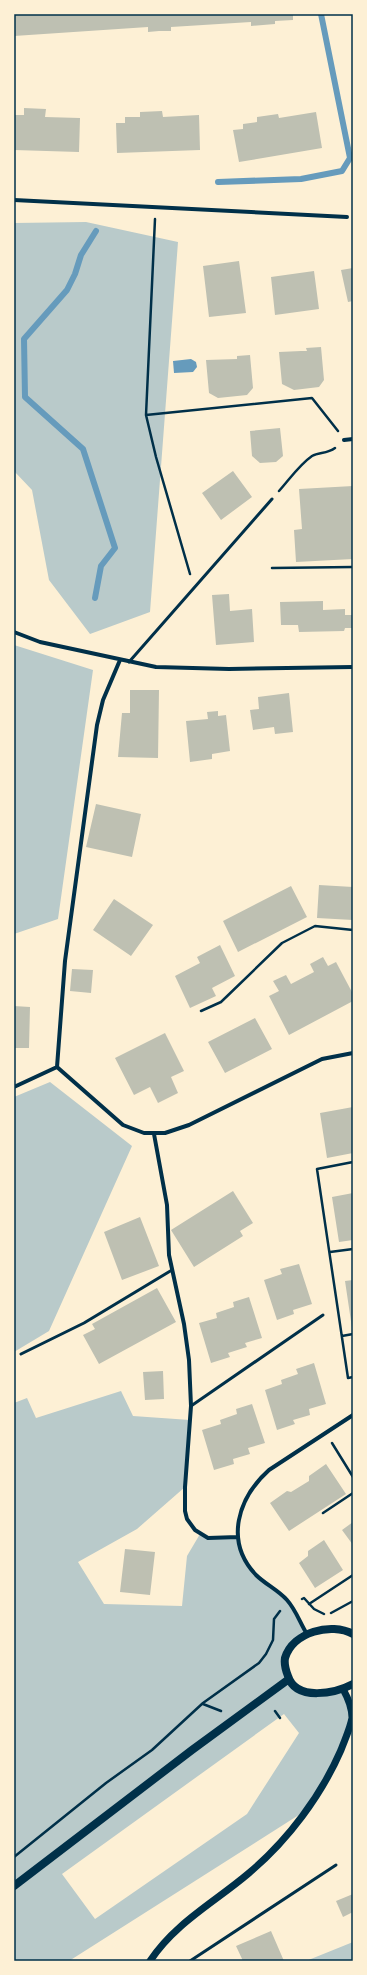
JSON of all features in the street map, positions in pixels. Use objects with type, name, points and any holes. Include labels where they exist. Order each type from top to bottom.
[{"type":"main road","points":[[353,1634],[334,1629],[322,1629],[307,1634],[290,1649],[285,1659],[285,1669],[288,1679],[295,1687],[308,1693],[329,1694],[353,1684]]},
{"type":"main road","points":[[14,1886],[192,1750],[288,1679]]},
{"type":"street","points":[[14,200],[347,217]]},
{"type":"street","points":[[344,440],[353,439]]},
{"type":"street","points":[[14,632],[40,642],[96,653],[129,662],[156,666],[202,669],[353,667]]},
{"type":"street","points":[[57,1067],[65,961],[97,725],[103,700],[120,660]]},
{"type":"street","points":[[57,1067],[123,1125],[132,1130],[154,1134],[165,1133],[189,1125],[322,1059],[353,1053]]},
{"type":"street","points":[[14,1087],[57,1067]]},
{"type":"street","points":[[154,1134],[167,1205],[168,1243],[172,1270],[186,1338],[191,1406],[185,1487],[187,1518],[195,1530],[208,1538],[238,1536]]},
{"type":"street","points":[[307,1634],[291,1605],[282,1595],[257,1575],[244,1558],[238,1536],[239,1514],[250,1490],[270,1470],[353,1415]]},
{"type":"street","points":[[150,1961],[158,1948],[174,1931],[249,1872],[288,1833],[328,1776],[350,1734],[352,1716],[349,1702],[343,1689]]},
{"type":"lane","points":[[129,662],[272,499]]},
{"type":"lane","points":[[21,1354],[84,1323],[172,1270]]},
{"type":"lane","points":[[191,1406],[323,1315]]},
{"type":"lane","points":[[190,1961],[336,1865]]},
{"type":"path","points":[[156,207],[146,415],[156,457],[195,588]]},
{"type":"path","points":[[146,415],[312,398],[344,440],[329,452],[316,454],[307,460],[272,499]]},
{"type":"path","points":[[272,568],[353,567]]},
{"type":"path","points":[[201,1011],[221,1002],[282,943],[314,926],[353,930]]},
{"type":"path","points":[[353,1162],[317,1169],[348,1378],[353,1377]]},
{"type":"path","points":[[330,1252],[353,1249]]},
{"type":"path","points":[[342,1336],[353,1334]]},
{"type":"path","points":[[326,1434],[353,1477]]},
{"type":"path","points":[[323,1514],[353,1493]]},
{"type":"path","points":[[309,1604],[353,1575]]},
{"type":"path","points":[[14,1857],[106,1783],[152,1750],[203,1703],[259,1662],[266,1654],[273,1640],[275,1616],[304,1598],[323,1615],[333,1613],[353,1601]]},
{"type":"path","points":[[275,1711],[280,1718]]},
{"type":"shaded area","points":[[86,222],[178,242],[150,612],[90,634],[49,580],[32,490],[14,471],[14,223]]},
{"type":"shaded area","points":[[14,645],[93,670],[58,919],[14,934]]},
{"type":"shaded area","points":[[50,1082],[132,1146],[49,1331],[14,1352],[14,1097]]},
{"type":"shaded area","points":[[121,1391],[133,1416],[190,1420],[185,1487],[137,1529],[78,1562],[104,1604],[182,1606],[187,1556],[200,1534],[208,1538],[238,1537],[241,1549],[250,1566],[289,1603],[307,1634],[285,1659],[289,1679],[308,1693],[343,1689],[349,1702],[348,1735],[305,1811],[69,1961],[14,1961],[14,1403],[27,1398],[36,1418]],"holes":[[[284,1714],[299,1733],[247,1814],[95,1919],[62,1874]]]},
{"type":"shaded area","points":[[353,1942],[353,1961],[306,1961]]},
{"type":"water","points":[[191,359],[196,362],[197,367],[193,372],[174,373],[173,361]]},
{"type":"building","points":[[14,14],[293,14],[293,20],[275,21],[275,24],[251,26],[251,22],[171,27],[171,31],[148,32],[148,27],[14,36]]},
{"type":"building","points":[[24,108],[46,109],[45,117],[80,118],[79,152],[14,150],[14,115],[24,115]]},
{"type":"building","points":[[162,111],[163,117],[199,115],[200,150],[117,153],[116,123],[125,123],[125,117],[140,117],[140,112]]},
{"type":"building","points":[[316,112],[322,148],[239,162],[233,130],[243,129],[243,124],[257,122],[257,117],[278,114],[279,118]]},
{"type":"building","points":[[239,261],[246,313],[209,317],[203,266]]},
{"type":"building","points":[[353,268],[353,301],[348,302],[341,270]]},
{"type":"building","points":[[314,271],[319,309],[275,315],[271,277]]},
{"type":"building","points":[[321,347],[324,380],[319,387],[294,390],[282,384],[279,352],[307,351],[306,348]]},
{"type":"building","points":[[250,355],[253,388],[247,395],[218,398],[209,393],[206,360],[237,359],[237,356]]},
{"type":"building","points":[[280,428],[283,456],[276,462],[260,463],[252,456],[250,431]]},
{"type":"building","points":[[233,471],[252,497],[221,520],[202,493]]},
{"type":"building","points":[[353,486],[353,559],[296,562],[294,530],[302,529],[299,489]]},
{"type":"building","points":[[229,594],[230,611],[252,609],[254,642],[216,645],[212,595]]},
{"type":"building","points":[[323,601],[323,610],[345,609],[345,615],[353,615],[353,628],[345,628],[344,631],[299,632],[298,625],[281,625],[280,602]]},
{"type":"building","points":[[130,690],[159,690],[158,758],[118,757],[122,713],[130,713]]},
{"type":"building","points":[[289,693],[293,732],[275,734],[274,727],[253,730],[250,710],[259,709],[258,697]]},
{"type":"building","points":[[218,711],[218,716],[226,715],[230,751],[212,754],[212,759],[190,762],[186,721],[208,719],[207,712]]},
{"type":"building","points":[[96,804],[141,814],[132,857],[86,847]]},
{"type":"building","points":[[319,885],[353,887],[353,920],[317,918]]},
{"type":"building","points":[[291,886],[307,917],[238,952],[223,921]]},
{"type":"building","points":[[114,899],[153,925],[131,956],[93,930]]},
{"type":"building","points":[[220,945],[235,976],[212,988],[216,996],[190,1008],[175,976],[200,963],[197,957]]},
{"type":"building","points":[[323,957],[328,966],[336,962],[353,994],[353,1001],[289,1035],[269,996],[279,991],[273,981],[286,975],[291,984],[314,972],[310,964]]},
{"type":"building","points":[[72,969],[93,970],[91,993],[70,991]]},
{"type":"building","points":[[14,1006],[30,1007],[29,1048],[14,1048]]},
{"type":"building","points":[[255,1018],[272,1049],[225,1073],[208,1042]]},
{"type":"building","points":[[165,1033],[184,1071],[171,1077],[178,1093],[158,1103],[150,1087],[134,1095],[115,1058]]},
{"type":"building","points":[[353,1107],[353,1153],[327,1158],[320,1113]]},
{"type":"building","points":[[233,1191],[253,1223],[240,1231],[243,1236],[194,1267],[171,1230]]},
{"type":"building","points":[[353,1193],[353,1240],[339,1242],[332,1197]]},
{"type":"building","points":[[140,1217],[159,1266],[122,1280],[104,1232]]},
{"type":"building","points":[[299,1264],[312,1304],[293,1310],[294,1314],[277,1320],[264,1280],[282,1274],[280,1269]]},
{"type":"building","points":[[353,1280],[353,1328],[352,1328],[345,1281]]},
{"type":"building","points":[[157,1288],[176,1322],[99,1364],[83,1335],[95,1329],[92,1324]]},
{"type":"building","points":[[249,1297],[262,1338],[245,1343],[247,1347],[228,1353],[230,1357],[211,1363],[199,1323],[217,1318],[216,1313],[234,1307],[233,1302]]},
{"type":"building","points":[[314,1363],[326,1404],[309,1409],[310,1415],[293,1420],[295,1424],[277,1430],[265,1390],[282,1384],[281,1380],[298,1374],[296,1369]]},
{"type":"building","points":[[163,1371],[164,1399],[145,1400],[143,1372]]},
{"type":"building","points":[[252,1404],[265,1443],[248,1448],[250,1454],[233,1459],[234,1464],[214,1470],[202,1430],[221,1424],[220,1420],[237,1414],[236,1409]]},
{"type":"building","points":[[326,1464],[346,1494],[289,1531],[270,1503],[287,1491],[291,1492],[309,1481],[309,1476]]},
{"type":"building","points":[[353,1522],[353,1545],[342,1530]]},
{"type":"building","points":[[324,1540],[343,1570],[315,1588],[299,1563],[308,1556],[308,1551]]},
{"type":"building","points":[[125,1549],[155,1552],[150,1595],[120,1592]]},
{"type":"building","points":[[353,1894],[353,1912],[343,1917],[336,1901]]},
{"type":"building","points":[[271,1931],[284,1961],[243,1961],[236,1946]]},
{"type":"waterway","points":[[218,182],[301,179],[342,171],[350,158],[321,14]]},
{"type":"waterway","points":[[95,598],[101,566],[115,548],[83,449],[25,397],[24,339],[67,290],[75,274],[81,255],[96,231]]}]
